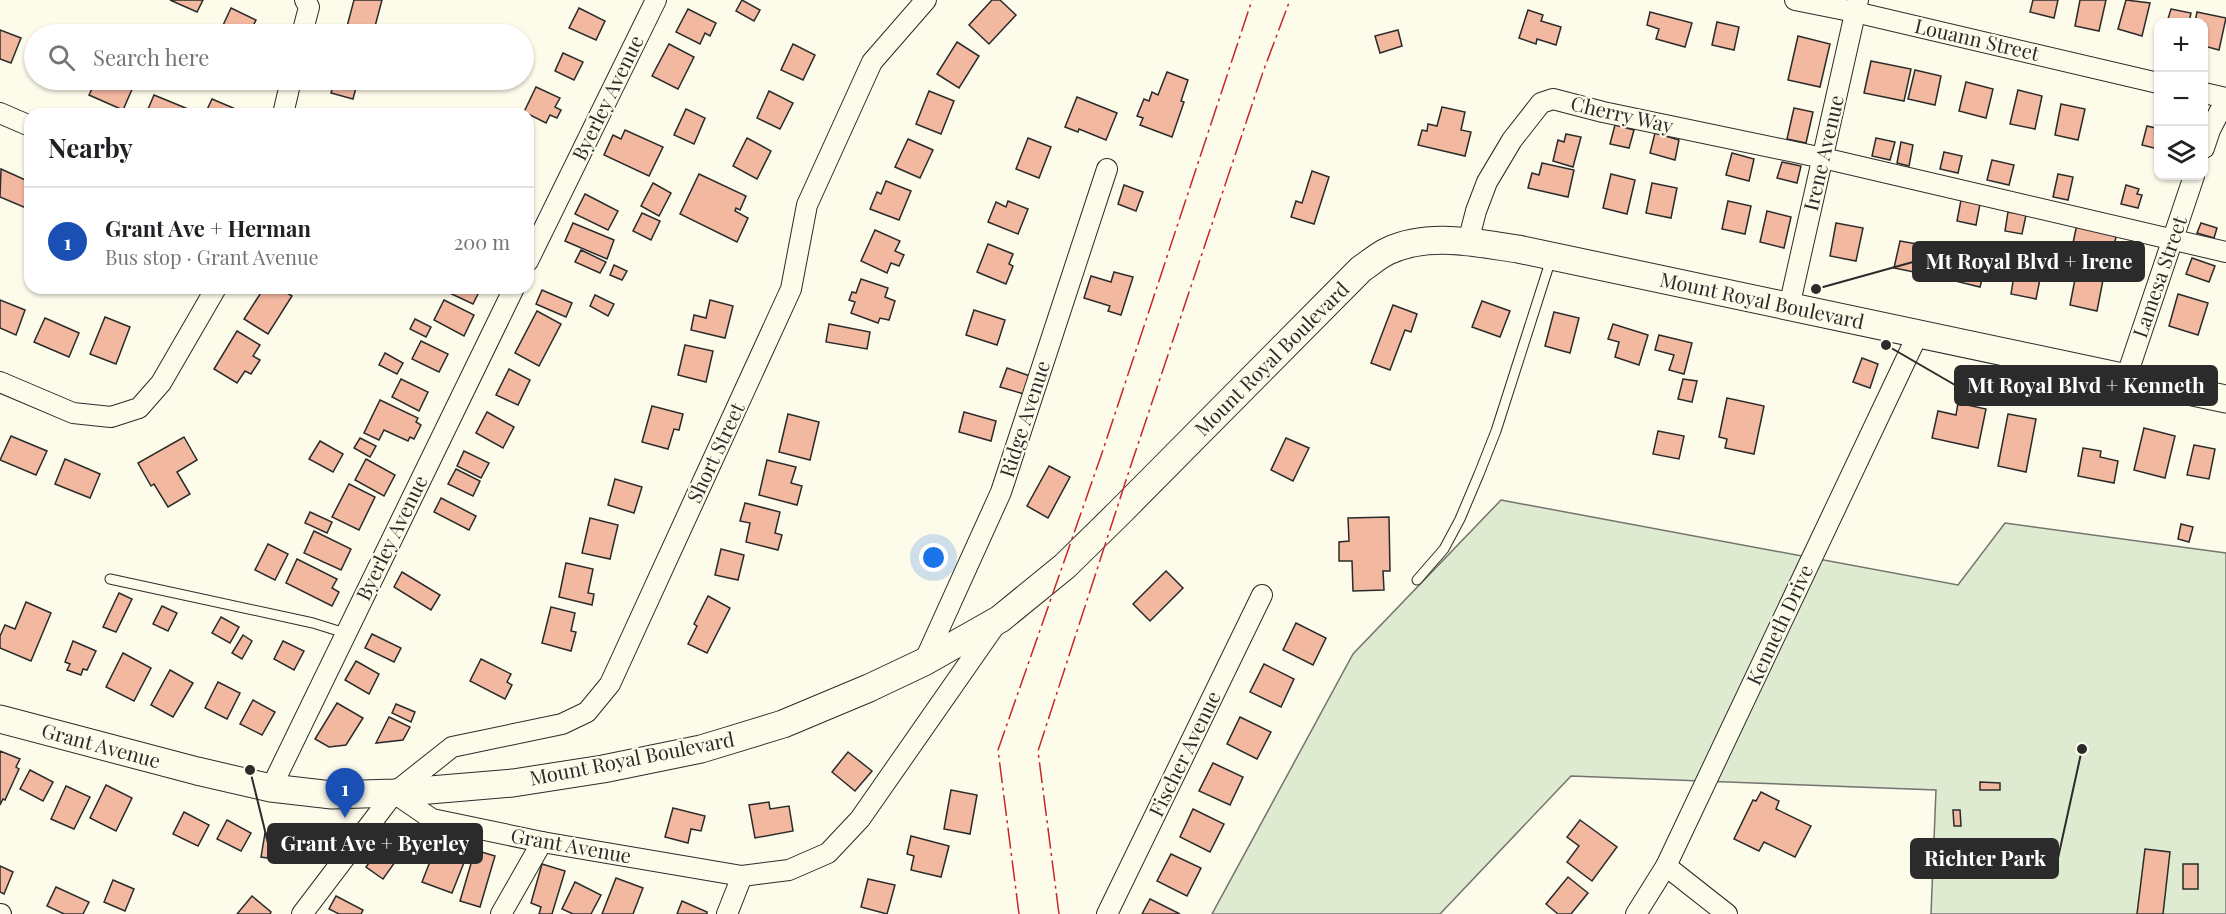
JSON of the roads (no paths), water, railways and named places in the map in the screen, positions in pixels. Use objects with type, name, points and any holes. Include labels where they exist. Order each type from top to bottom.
[{"type":"main road","name":"Mount Royal Boulevard","points":[[394,793],[513,783],[603,769],[701,749],[812,713],[924,663],[1000,619],[1065,566],[1361,269],[1388,251],[1411,244],[1441,240],[1468,242],[1552,256],[2226,399]]},
{"type":"main road","name":"Grant Avenue","points":[[0,719],[271,788],[332,795],[394,793]]},
{"type":"street","points":[[304,0],[309,7],[305,24]]},
{"type":"street","name":"Byerley Avenue","points":[[534,249],[656,0]]},
{"type":"street","name":"Short Street","points":[[302,914],[394,793],[452,747],[562,724],[587,712],[610,684],[791,289],[807,205],[872,62],[926,0]]},
{"type":"street","name":"Louann Street","points":[[1795,0],[1856,6],[2154,82]]},
{"type":"street","name":"Irene Avenue","points":[[1789,307],[1856,6]]},
{"type":"street","points":[[284,108],[289,90]]},
{"type":"street","points":[[2208,94],[2226,99],[2208,136]]},
{"type":"street","name":"Cherry Way","points":[[1468,242],[1487,182],[1512,140],[1541,103],[1553,99],[1603,112],[1823,158],[2226,252]]},
{"type":"street","points":[[0,113],[24,123]]},
{"type":"street","name":"Ridge Avenue","points":[[924,663],[1001,492],[1107,169]]},
{"type":"street","name":"Lamesa Street","points":[[2126,378],[2193,180]]},
{"type":"street","points":[[0,382],[73,413],[111,417],[139,408],[161,383],[213,294]]},
{"type":"street","name":"Byerley Avenue","points":[[271,788],[511,294]]},
{"type":"street","name":"Kenneth Drive","points":[[1636,914],[1666,866],[1918,334]]},
{"type":"street","name":"Fischer Avenue","points":[[1107,914],[1262,595]]},
{"type":"street","name":"Grant Avenue","points":[[394,793],[432,819],[542,842],[742,876],[789,870],[828,853],[860,819],[1000,619]]},
{"type":"street","points":[[501,914],[542,842]]},
{"type":"street","points":[[1666,866],[1727,914]]},
{"type":"street","points":[[727,914],[742,876]]},
{"type":"lane","points":[[1417,580],[1444,549],[1460,519],[1497,431],[1552,256]]},
{"type":"lane","points":[[110,579],[313,623],[345,633]]},
{"type":"place","name":"Mt Royal Blvd + Irene","points":[[1816,289]]},
{"type":"place","name":"Mt Royal Blvd + Kenneth","points":[[1886,345]]},
{"type":"place","name":"Richter Park","points":[[2082,749]]},
{"type":"place","name":"Grant Ave + Byerley","points":[[250,770]]},
{"type":"place","name":"Grant Ave + Herman","points":[[345,818]]}]
